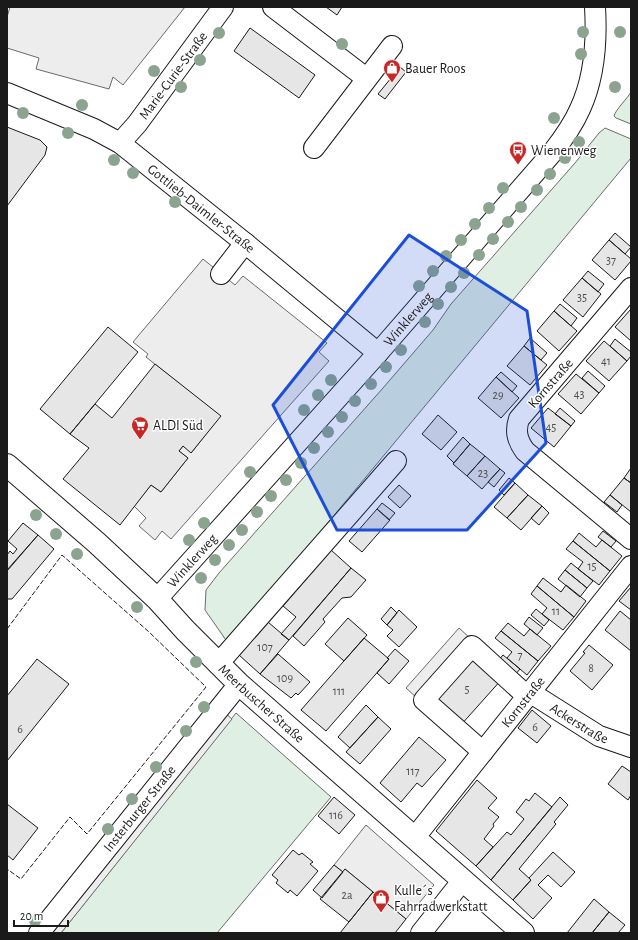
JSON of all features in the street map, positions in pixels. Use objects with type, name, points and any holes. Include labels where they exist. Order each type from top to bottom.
[{"type":"main road","name":"Meerbuscher Straße","points":[[7,465],[97,543],[158,599],[184,630],[239,684],[523,933]]},
{"type":"street","name":"Marie-Curie-Straße","points":[[120,143],[137,124],[223,7]]},
{"type":"street","points":[[273,7],[366,78]]},
{"type":"street","name":"Winklerweg","points":[[158,599],[378,353],[552,153],[568,132],[581,108],[592,66],[596,28],[595,7]]},
{"type":"street","points":[[314,148],[366,78],[392,46]]},
{"type":"street","name":"Gottlieb-Daimler-Straße","points":[[7,93],[94,129],[120,143],[246,243],[378,353]]},
{"type":"street","points":[[221,274],[246,243]]},
{"type":"street","name":"Kornstraße","points":[[631,288],[519,419],[516,427],[519,443],[524,451],[631,539]]},
{"type":"street","points":[[218,664],[396,461]]},
{"type":"street","name":"Kornstraße","points":[[415,837],[631,566]]},
{"type":"street","name":"Ackerstraße","points":[[483,752],[424,700],[472,646],[529,695],[599,736],[631,747]]},
{"type":"street","name":"Insterburger Straße","points":[[39,933],[239,684]]},
{"type":"street","points":[[421,933],[463,880]]},
{"type":"highlighted area","points":[[409,235],[527,311],[546,443],[467,530],[337,530],[273,405]]},
{"type":"green space","points":[[631,92],[631,124],[614,116]]},
{"type":"green space","points":[[605,128],[631,139],[631,158],[228,643],[205,610],[206,590],[219,573],[383,388],[433,330],[451,304],[575,163],[599,133]]},
{"type":"green space","points":[[236,713],[331,797],[217,933],[61,933]]},
{"type":"shaded area","points":[[10,7],[185,7],[123,85],[113,77],[109,89],[36,69],[39,58],[7,48],[7,17]]},
{"type":"shaded area","points":[[203,259],[235,285],[243,276],[327,343],[319,352],[329,361],[171,539],[162,531],[155,540],[139,526],[146,518],[134,506],[151,485],[161,492],[188,458],[179,451],[183,446],[192,452],[220,416],[146,357],[148,354],[133,342]]},
{"type":"shaded area","points":[[459,628],[470,638],[417,698],[406,688]]},
{"type":"shaded area","points":[[225,713],[232,719],[61,933],[51,933]]},
{"type":"shaded area","points":[[366,825],[434,885],[406,919],[345,869],[343,872],[334,865]]},
{"type":"building","points":[[326,7],[342,7],[337,15]]},
{"type":"building","points":[[250,28],[315,75],[299,98],[234,51]]},
{"type":"building","name":"Bauer Roos","points":[[400,67],[406,72],[385,99],[378,94]]},
{"type":"building","points":[[7,127],[40,140],[47,147],[45,155],[7,206]]},
{"type":"building","points":[[615,233],[631,247],[625,254],[609,240]]},
{"type":"building","points":[[609,240],[631,259],[631,261],[615,280],[592,260]]},
{"type":"building","points":[[588,271],[604,284],[598,292],[582,278]]},
{"type":"building","points":[[582,278],[601,294],[583,317],[563,300]]},
{"type":"building","points":[[560,304],[577,318],[571,326],[554,311]]},
{"type":"building","points":[[631,309],[631,341],[615,327]]},
{"type":"building","points":[[554,311],[577,331],[559,351],[537,331]]},
{"type":"building","points":[[108,327],[138,352],[70,434],[40,409]]},
{"type":"building","points":[[530,338],[547,353],[541,360],[524,346]]},
{"type":"building","points":[[615,339],[631,352],[631,356],[627,361],[610,346]]},
{"type":"building","points":[[604,341],[627,361],[609,381],[586,361]]},
{"type":"building","points":[[524,346],[547,365],[530,385],[507,366]]},
{"type":"building","name":"ALDI Süd","points":[[155,364],[221,416],[191,453],[183,446],[179,451],[188,458],[161,492],[151,485],[120,525],[63,479],[89,448],[70,434],[95,404],[112,418]]},
{"type":"building","points":[[588,371],[605,386],[599,393],[582,378]]},
{"type":"building","points":[[501,372],[517,386],[512,392],[496,377]]},
{"type":"building","points":[[576,374],[599,393],[581,414],[558,394]]},
{"type":"building","points":[[496,377],[519,398],[501,418],[478,398]]},
{"type":"building","points":[[548,408],[571,426],[554,447],[531,428]]},
{"type":"building","points":[[560,408],[575,421],[571,426],[555,414]]},
{"type":"building","points":[[438,415],[457,432],[441,450],[422,434]]},
{"type":"building","points":[[463,437],[470,444],[454,463],[447,456]]},
{"type":"building","points":[[470,444],[485,456],[467,476],[453,464]]},
{"type":"building","points":[[485,456],[500,469],[482,489],[467,476]]},
{"type":"building","points":[[631,468],[631,483],[624,478]]},
{"type":"building","points":[[500,469],[505,473],[494,487],[488,482]]},
{"type":"building","points":[[509,478],[515,483],[504,495],[499,490]]},
{"type":"building","points":[[624,478],[631,483],[631,512],[610,495]]},
{"type":"building","points":[[515,483],[528,495],[507,518],[494,507]]},
{"type":"building","points":[[399,485],[411,496],[400,508],[388,497]]},
{"type":"building","points":[[528,495],[542,506],[521,530],[507,518]]},
{"type":"building","points":[[610,495],[622,505],[617,512],[604,502]]},
{"type":"building","points":[[382,503],[395,513],[389,520],[377,509]]},
{"type":"building","points":[[542,506],[549,513],[539,525],[531,518]]},
{"type":"building","points":[[377,509],[390,520],[362,552],[349,541]]},
{"type":"building","points":[[23,523],[38,535],[7,570],[7,555],[10,551],[13,554],[17,549],[8,541]]},
{"type":"building","points":[[603,531],[616,541],[611,547],[598,537]]},
{"type":"building","points":[[579,533],[596,547],[602,540],[622,556],[610,571],[573,541]]},
{"type":"building","points":[[38,535],[54,549],[12,599],[7,599],[7,571]]},
{"type":"building","points":[[573,541],[610,571],[599,585],[578,569],[583,562],[566,549]]},
{"type":"building","points":[[331,550],[351,568],[289,640],[281,634],[296,617],[283,606]]},
{"type":"building","points":[[571,563],[593,581],[587,588],[565,570]]},
{"type":"building","points":[[351,568],[366,580],[351,597],[342,598],[323,619],[325,622],[304,646],[293,636]]},
{"type":"building","points":[[565,570],[587,588],[580,597],[558,579]]},
{"type":"building","points":[[543,578],[561,592],[566,585],[586,601],[574,617],[537,586]]},
{"type":"building","points":[[537,586],[574,617],[563,630],[542,614],[547,608],[531,594]]},
{"type":"building","points":[[631,587],[631,610],[619,601]]},
{"type":"building","points":[[391,607],[397,613],[387,625],[381,619]]},
{"type":"building","points":[[536,609],[549,620],[544,626],[531,615]]},
{"type":"building","points":[[399,610],[417,627],[399,647],[387,636],[393,630],[387,625]]},
{"type":"building","points":[[620,611],[631,620],[631,651],[605,630]]},
{"type":"building","points":[[529,617],[543,628],[537,635],[524,624]]},
{"type":"building","points":[[348,618],[367,635],[344,661],[325,644]]},
{"type":"building","points":[[268,622],[289,640],[260,674],[239,655]]},
{"type":"building","points":[[508,623],[524,636],[530,629],[551,646],[538,661],[501,631]]},
{"type":"building","points":[[501,631],[538,661],[527,675],[507,658],[512,652],[495,638]]},
{"type":"building","points":[[364,638],[389,659],[326,731],[301,710]]},
{"type":"building","points":[[589,645],[613,665],[592,690],[570,671],[585,653],[583,652]]},
{"type":"building","points":[[395,649],[409,661],[389,684],[377,673]]},
{"type":"building","points":[[278,654],[310,682],[298,695],[296,693],[291,698],[260,674]]},
{"type":"building","points":[[473,654],[502,679],[460,726],[432,700]]},
{"type":"building","points":[[503,655],[520,669],[514,676],[497,662]]},
{"type":"building","points":[[37,659],[69,684],[7,761],[7,696]]},
{"type":"building","points":[[366,705],[378,717],[350,748],[338,737]]},
{"type":"building","points":[[532,710],[551,726],[537,743],[518,728]]},
{"type":"building","points":[[378,717],[391,729],[360,764],[346,752]]},
{"type":"building","points":[[419,737],[446,760],[422,787],[417,783],[401,802],[380,783]]},
{"type":"building","points":[[622,766],[631,772],[631,795],[628,800],[608,784]]},
{"type":"building","points":[[477,780],[497,798],[488,808],[499,817],[484,839],[493,847],[476,866],[436,831]]},
{"type":"building","points":[[535,793],[552,807],[491,880],[476,866],[507,832],[511,835],[524,819],[516,812],[526,799],[529,801]]},
{"type":"building","points":[[334,797],[355,815],[339,834],[318,816]]},
{"type":"building","points":[[560,797],[568,805],[554,822],[556,824],[519,869],[531,880],[513,900],[491,880]]},
{"type":"building","points":[[7,804],[38,828],[13,860],[7,855]]},
{"type":"building","points":[[293,850],[299,855],[302,853],[313,862],[310,864],[318,871],[297,896],[290,890],[288,893],[276,883],[278,880],[272,875]]},
{"type":"building","points":[[553,852],[575,872],[561,887],[548,875],[538,885],[552,898],[533,919],[513,900],[531,880],[529,878]]},
{"type":"building","points":[[334,865],[343,872],[322,898],[313,890]]},
{"type":"building","points":[[345,869],[373,892],[349,922],[320,899]]},
{"type":"building","points":[[373,892],[406,919],[395,933],[340,933]]},
{"type":"building","points":[[594,899],[609,912],[592,933],[567,933]]},
{"type":"building","points":[[609,912],[625,925],[618,933],[592,933]]},
{"type":"fence","points":[[7,629],[62,555],[149,632],[206,687],[87,834],[70,817],[21,879],[7,869]]},
{"type":"place","name":"Bauer Roos","points":[[392,83]]},
{"type":"place","name":"Wienenweg","points":[[518,165]]},
{"type":"place","name":"ALDI Süd","points":[[140,440]]},
{"type":"place","name":"Kulle´s Fahrradwerkstatt","points":[[381,913]]}]
